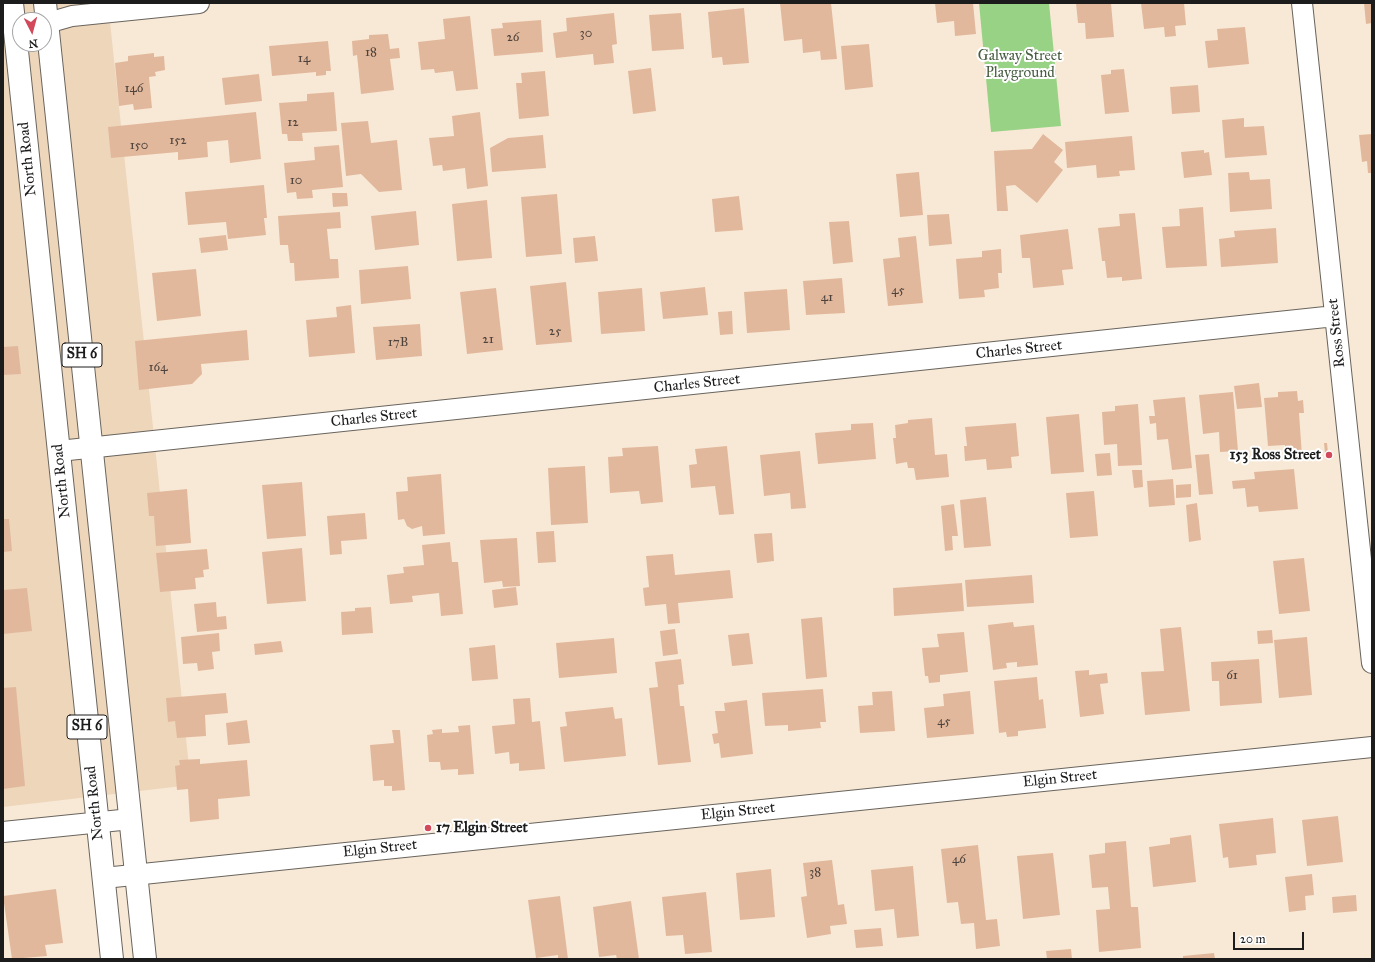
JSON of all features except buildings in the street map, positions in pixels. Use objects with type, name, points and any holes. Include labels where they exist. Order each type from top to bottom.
[{"type":"main road","name":"North Road","points":[[15,52],[59,451],[112,959]]},
{"type":"main road","name":"SH 6","points":[[49,52],[92,447],[145,959]]},
{"type":"street","points":[[52,17],[199,3]]},
{"type":"street","name":"Ross Street","points":[[1302,3],[1372,663]]},
{"type":"street","name":"Charles Street","points":[[59,451],[1335,316]]},
{"type":"street","name":"Elgin Street","points":[[104,878],[1372,747]]},
{"type":"street","points":[[3,832],[131,819]]},
{"type":"shaded area","points":[[3,3],[108,3],[191,785],[3,807]]},
{"type":"green space","name":"Galway Street Playground","points":[[979,3],[1049,3],[1061,126],[991,132]]},
{"type":"place","name":"153 Ross Street","points":[[1329,455]]},
{"type":"place","name":"17 Elgin Street","points":[[428,828]]}]
